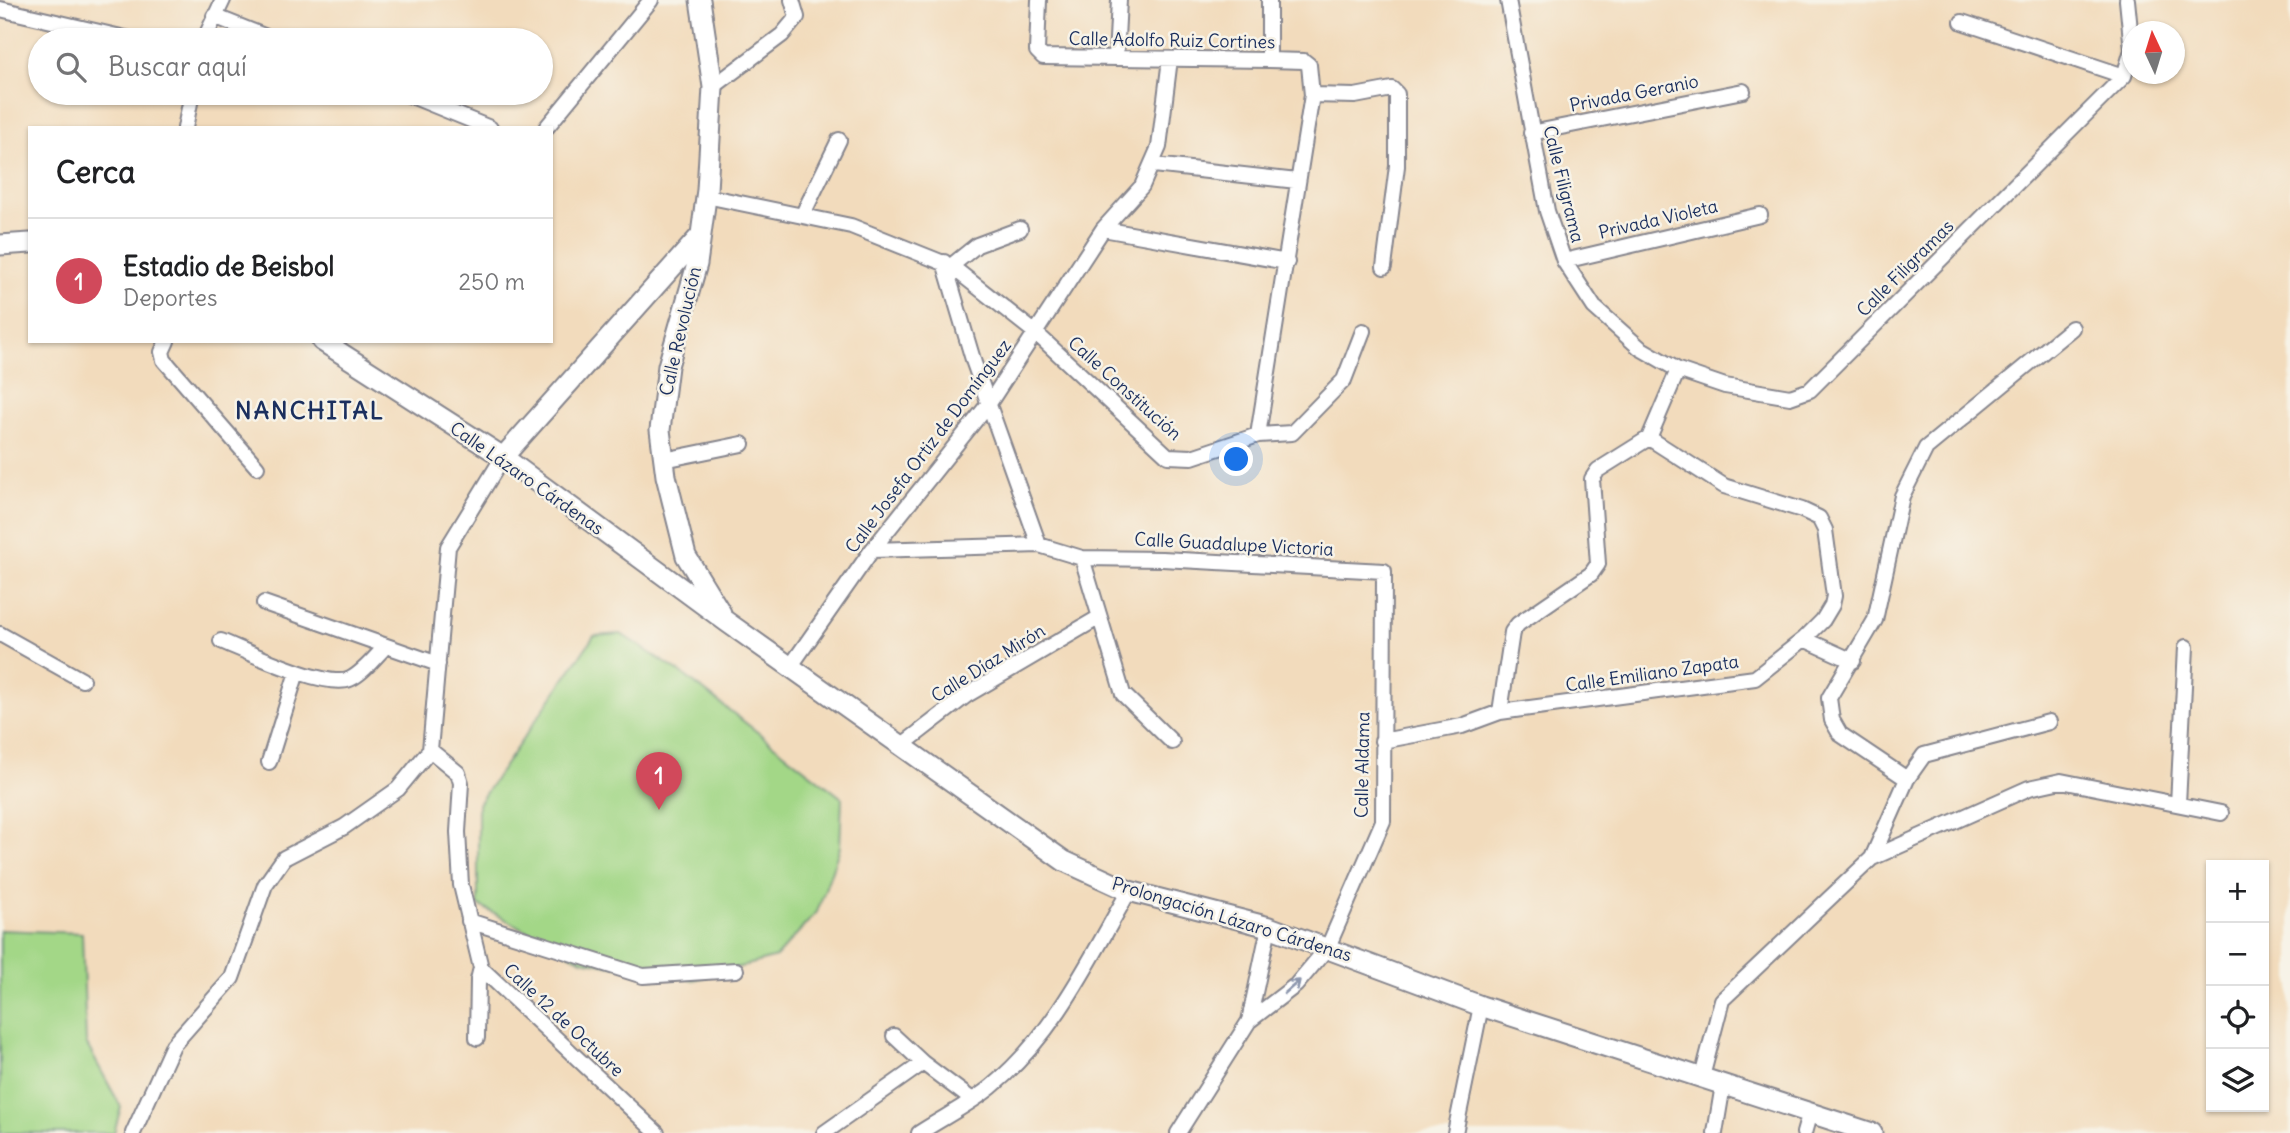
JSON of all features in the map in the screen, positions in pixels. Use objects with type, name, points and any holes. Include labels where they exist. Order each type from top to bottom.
[{"type":"main road","name":"Calle Revolución","points":[[700,0],[713,87],[706,196],[697,264],[668,366],[660,430],[664,460],[686,556],[727,622]]},
{"type":"main road","name":"Calle Revolución","points":[[503,457],[700,236]]},
{"type":"main road","points":[[0,245],[28,243]]},
{"type":"main road","name":"Calle Lázaro Cárdenas","points":[[325,343],[503,457],[727,622]]},
{"type":"main road","name":"Prolongación Lázaro Cárdenas","points":[[727,622],[1064,861],[1129,891],[1269,927],[1482,1006],[1872,1133]]},
{"type":"street","points":[[209,28],[223,0]]},
{"type":"street","points":[[548,126],[651,0]]},
{"type":"street","points":[[713,87],[782,35],[797,17],[792,0]]},
{"type":"street","name":"Calle Adolfo Ruiz Cortines","points":[[1039,0],[1037,51],[1043,57],[1304,61],[1312,71],[1312,95]]},
{"type":"street","points":[[1116,58],[1119,0]]},
{"type":"street","points":[[1269,0],[1269,60]]},
{"type":"street","name":"Calle Filigrama","points":[[1507,0],[1547,211],[1563,261],[1594,307],[1640,348],[1678,370]]},
{"type":"street","points":[[2127,0],[2129,21]]},
{"type":"street","points":[[0,9],[82,28]]},
{"type":"street","points":[[214,16],[244,28]]},
{"type":"street","points":[[1962,22],[2122,75]]},
{"type":"street","name":"Calle Josefa Ortiz de Domínguez","points":[[790,667],[872,550],[990,402],[1037,334],[1102,229],[1142,186],[1154,165],[1170,59]]},
{"type":"street","name":"Calle Filigramas","points":[[1678,370],[1725,386],[1790,397],[1810,390],[2122,78]]},
{"type":"street","points":[[1258,435],[1312,95],[1355,96],[1392,89],[1396,94],[1397,166],[1384,267]]},
{"type":"street","name":"Privada Geranio","points":[[1531,133],[1744,90]]},
{"type":"street","points":[[185,126],[190,105]]},
{"type":"street","points":[[433,105],[485,126]]},
{"type":"street","points":[[803,214],[839,140]]},
{"type":"street","points":[[1154,165],[1297,181]]},
{"type":"street","name":"Calle Constitución","points":[[706,196],[851,226],[947,265],[1037,334],[1168,456],[1192,457],[1258,435],[1285,436],[1295,430],[1345,380],[1363,331]]},
{"type":"street","name":"Privada Violeta","points":[[1563,261],[1760,215]]},
{"type":"street","points":[[872,550],[1039,545],[947,265],[977,245],[1020,229]]},
{"type":"street","points":[[1102,229],[1287,262]]},
{"type":"street","points":[[1908,779],[1840,734],[1832,720],[1829,698],[1853,662],[1875,620],[1902,496],[1926,448],[2071,328]]},
{"type":"street","points":[[166,343],[162,352],[164,360],[257,467]]},
{"type":"street","points":[[1500,712],[1512,632],[1518,624],[1591,574],[1600,555],[1592,479],[1598,470],[1649,438],[1678,370]]},
{"type":"street","name":"Calle Emiliano Zapata","points":[[1382,741],[1462,726],[1500,712],[1755,678],[1804,639],[1823,620],[1834,596],[1825,530],[1819,518],[1802,510],[1724,486],[1649,438]]},
{"type":"street","points":[[664,460],[742,444]]},
{"type":"street","points":[[133,1133],[173,1045],[232,978],[265,885],[284,859],[344,827],[398,789],[430,750],[448,547],[503,457]]},
{"type":"street","name":"Calle Guadalupe Victoria","points":[[1039,545],[1082,558],[1162,559],[1384,571]]},
{"type":"street","points":[[1082,558],[1123,694],[1172,742]]},
{"type":"street","name":"Calle Aldama","points":[[1249,1021],[1296,985],[1328,947],[1383,821],[1384,571]]},
{"type":"street","points":[[264,603],[438,664]]},
{"type":"street","name":"Calle Díaz Mirón","points":[[901,746],[967,695],[1098,618]]},
{"type":"street","points":[[0,634],[82,680]]},
{"type":"street","points":[[1804,639],[1853,662]]},
{"type":"street","points":[[221,641],[297,672],[337,682],[351,679],[386,646]]},
{"type":"street","points":[[2178,804],[2186,648]]},
{"type":"street","points":[[269,762],[297,672]]},
{"type":"street","points":[[1872,858],[1908,779],[1924,755],[2049,723]]},
{"type":"street","points":[[430,750],[458,772],[461,783],[458,832],[461,885],[469,921],[643,976],[736,970]]},
{"type":"street","points":[[1702,1077],[1723,1000],[1872,858],[2028,788],[2062,781],[2221,813]]},
{"type":"street","points":[[919,1133],[989,1088],[1028,1053],[1059,1014],[1129,891]]},
{"type":"street","name":"Calle 12 de Octubre","points":[[469,921],[481,968],[657,1133]]},
{"type":"street","points":[[1178,1133],[1249,1021],[1269,927]]},
{"type":"street","points":[[477,1038],[478,980],[481,968]]},
{"type":"street","points":[[1455,1133],[1482,1006]]},
{"type":"street","points":[[894,1036],[923,1063],[971,1099]]},
{"type":"street","points":[[824,1133],[923,1063]]},
{"type":"street","points":[[1715,1133],[1724,1085]]},
{"type":"street","points":[[1804,1133],[1810,1112]]},
{"type":"green space","points":[[621,634],[684,675],[842,798],[840,847],[817,912],[776,957],[693,980],[582,960],[478,905],[478,804],[594,636]]},
{"type":"green space","points":[[0,930],[82,933],[86,1043],[121,1107],[114,1133],[0,1133]]},
{"type":"place","name":"Estadio de Beisbol","points":[[659,810]]},
{"type":"district","name":"NANCHITAL","points":[[310,410]]}]
